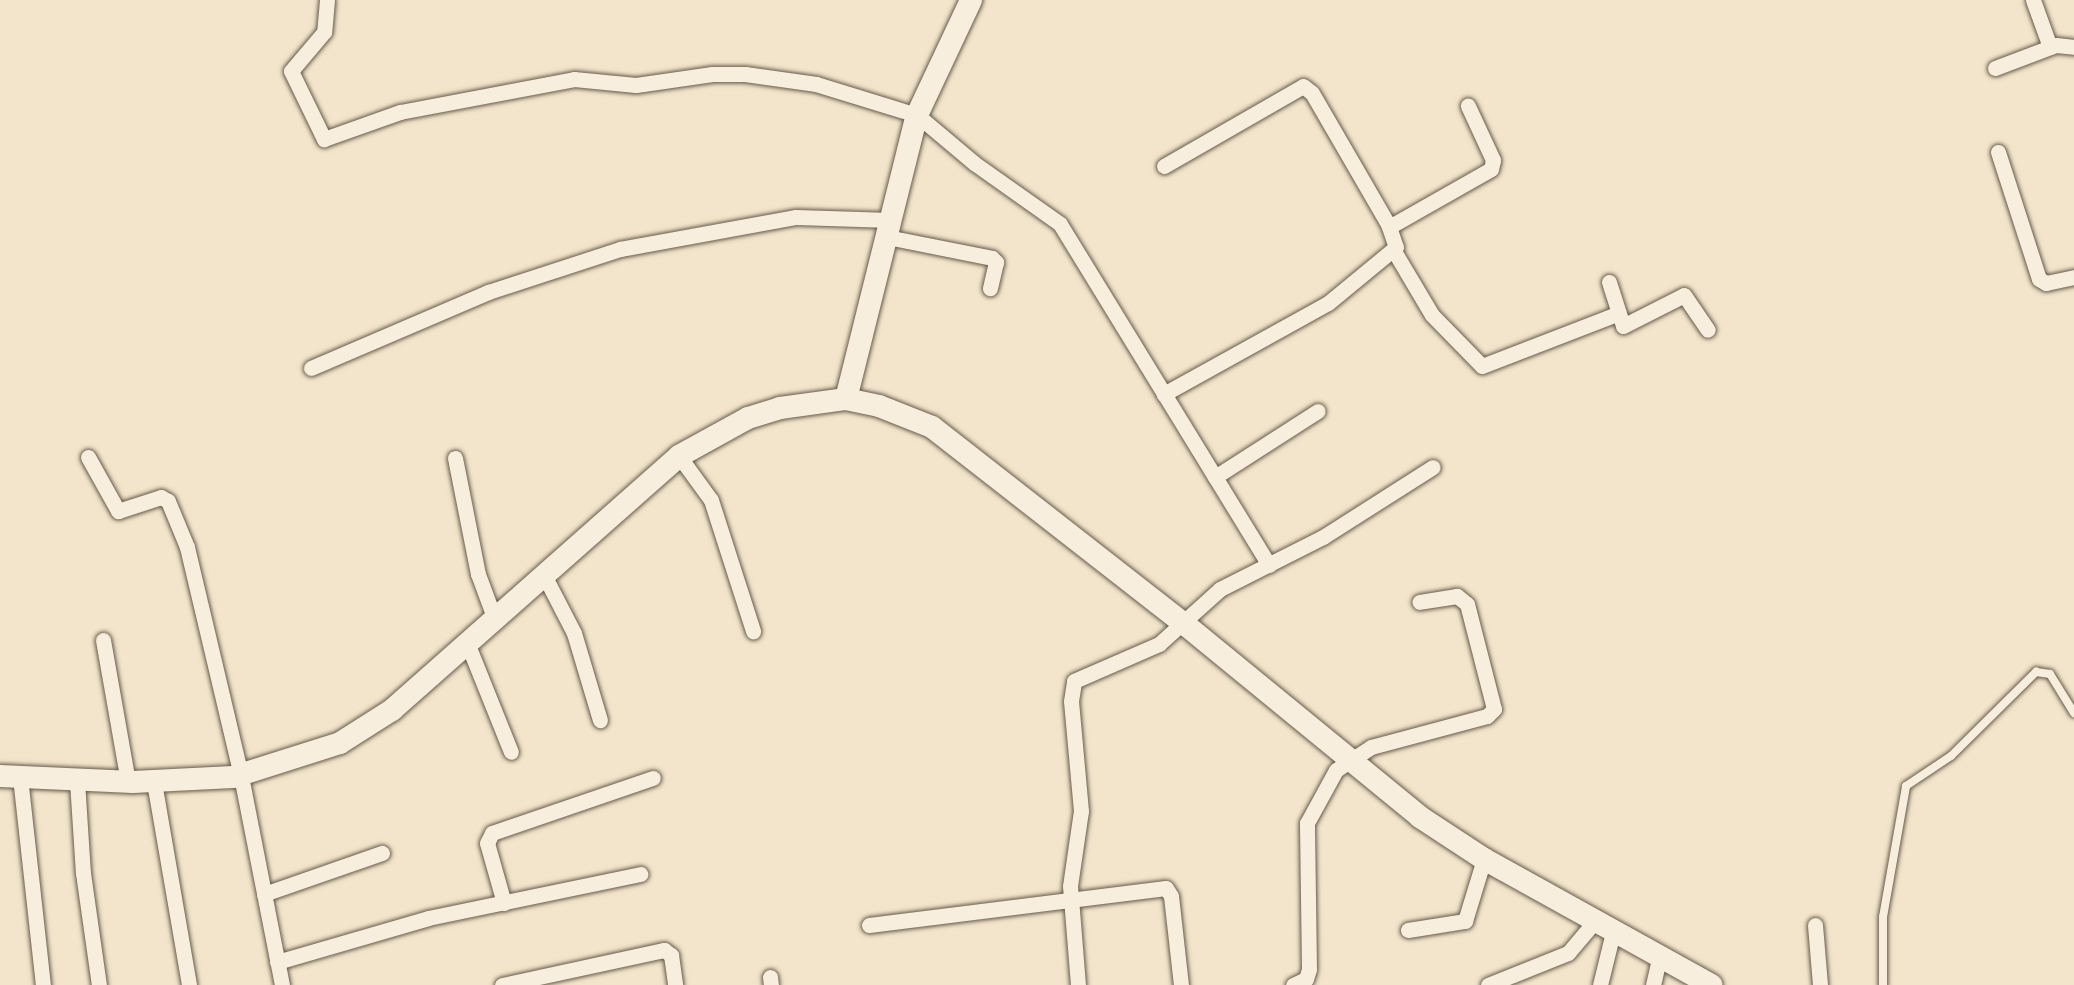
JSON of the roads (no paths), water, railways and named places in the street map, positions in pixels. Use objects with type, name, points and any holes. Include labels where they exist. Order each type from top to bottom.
[{"type":"street","points":[[327,0],[324,32],[291,71],[324,138],[342,136],[400,112],[574,79],[636,85],[712,74],[744,74],[816,84],[917,116],[974,163],[1056,219],[1269,564]]},
{"type":"street","points":[[2033,0],[2050,47]]},
{"type":"street","points":[[846,399],[917,116],[970,3]]},
{"type":"street","points":[[1996,68],[2050,47],[2074,47]]},
{"type":"street","points":[[1164,166],[1302,86],[1312,93],[1389,227],[1394,252],[1432,315],[1482,366],[1617,314]]},
{"type":"street","points":[[1389,227],[1491,170],[1493,160],[1468,106]]},
{"type":"street","points":[[1998,152],[2038,278],[2046,284],[2074,276]]},
{"type":"street","points":[[311,368],[488,292],[620,249],[796,218],[889,229],[992,258],[996,262],[990,288]]},
{"type":"street","points":[[1164,394],[1328,303],[1394,252]]},
{"type":"street","points":[[1608,282],[1617,314],[1626,326],[1684,295],[1708,330]]},
{"type":"street","points":[[42,985],[15,784],[77,790],[128,782],[155,794],[243,790],[340,743],[473,655],[495,620],[551,587],[687,466],[748,418],[780,408],[846,399],[893,410],[932,427],[1342,764],[1420,817],[1479,871],[1599,936],[1656,972],[1710,985]]},
{"type":"street","points":[[1215,477],[1318,411]]},
{"type":"street","points":[[88,457],[118,511],[161,497],[168,501],[201,596],[282,985]]},
{"type":"street","points":[[455,458],[478,574],[495,620]]},
{"type":"street","points":[[687,466],[712,500],[753,631]]},
{"type":"street","points":[[1078,985],[1071,897],[1072,852],[1080,811],[1071,687],[1176,628],[1220,589],[1323,537],[1433,467]]},
{"type":"street","points":[[551,587],[582,654],[600,720]]},
{"type":"street","points":[[1293,985],[1303,982],[1309,969],[1307,824],[1342,764],[1371,746],[1492,713],[1467,604],[1457,596],[1420,602]]},
{"type":"street","points":[[103,640],[128,782]]},
{"type":"street","points":[[473,655],[511,752]]},
{"type":"street","points":[[504,902],[489,836],[562,806],[653,778]]},
{"type":"street","points":[[77,790],[90,936],[99,985]]},
{"type":"street","points":[[155,794],[189,985]]},
{"type":"street","points":[[264,894],[382,853]]},
{"type":"street","points":[[1408,930],[1462,923],[1468,916],[1479,871]]},
{"type":"street","points":[[277,962],[428,918],[640,874]]},
{"type":"street","points":[[869,924],[1071,897],[1169,890],[1180,985]]},
{"type":"street","points":[[1815,925],[1820,985]]},
{"type":"street","points":[[1488,985],[1546,963],[1599,936]]},
{"type":"street","points":[[1599,936],[1600,985]]},
{"type":"street","points":[[502,985],[664,950],[671,955],[676,985]]},
{"type":"lane","points":[[1883,985],[1883,917],[1904,792],[1913,780],[1952,756],[2036,672],[2050,674],[2074,713]]}]
